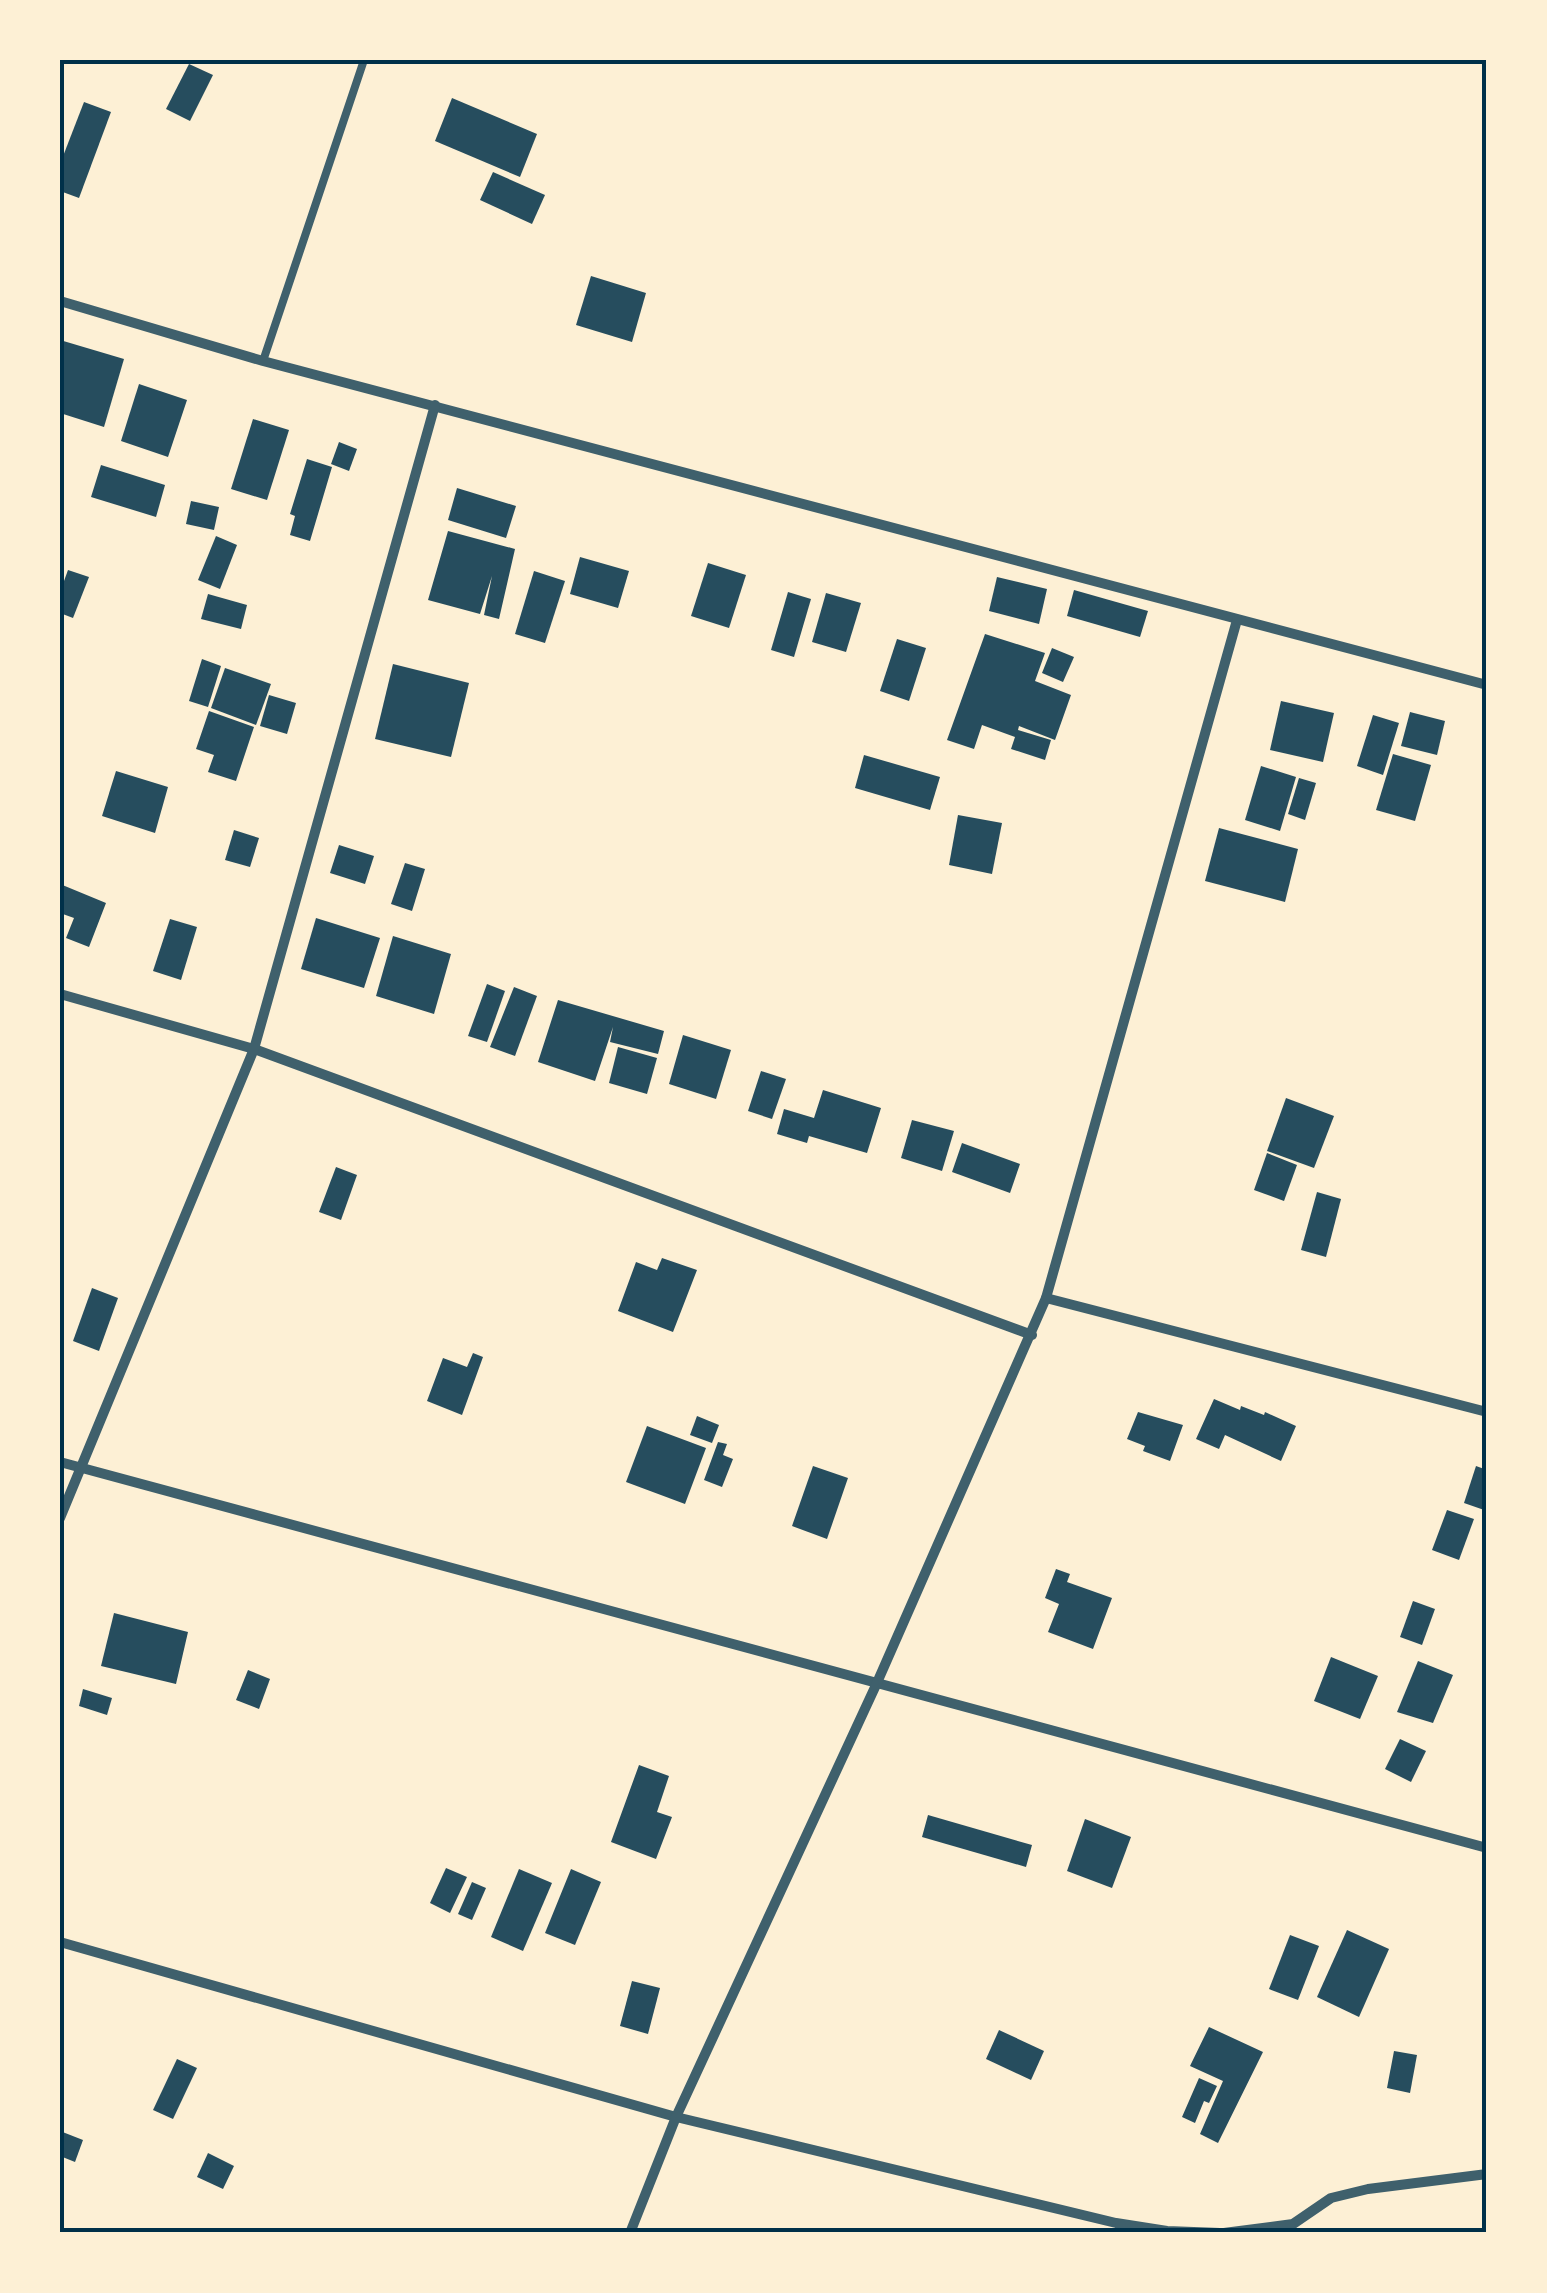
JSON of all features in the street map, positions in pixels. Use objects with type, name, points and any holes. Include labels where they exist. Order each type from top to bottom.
[{"type":"street","points":[[60,301],[263,361],[1487,686]]},
{"type":"street","points":[[60,1518],[254,1050],[435,405]]},
{"type":"street","points":[[630,2233],[676,2117],[876,1684],[1046,1298],[1237,620]]},
{"type":"street","points":[[60,994],[254,1050],[1032,1335]]},
{"type":"street","points":[[1046,1298],[1487,1412]]},
{"type":"street","points":[[60,1462],[1487,1848]]},
{"type":"street","points":[[60,1942],[676,2117],[1116,2223],[1167,2231],[1222,2233],[1293,2228],[1331,2198],[1368,2189],[1487,2174]]},
{"type":"lane","points":[[263,361],[364,60]]},
{"type":"building","points":[[189,64],[213,75],[190,121],[166,109]]},
{"type":"building","points":[[452,98],[537,134],[520,177],[435,141]]},
{"type":"building","points":[[84,102],[111,112],[79,198],[60,191],[60,164]]},
{"type":"building","points":[[493,172],[545,195],[532,224],[480,200]]},
{"type":"building","points":[[591,276],[646,293],[632,342],[576,325]]},
{"type":"building","points":[[60,340],[124,359],[104,427],[60,413]]},
{"type":"building","points":[[139,384],[187,400],[168,457],[121,441]]},
{"type":"building","points":[[253,419],[289,430],[267,500],[231,489]]},
{"type":"building","points":[[339,442],[357,449],[349,471],[331,464]]},
{"type":"building","points":[[307,459],[332,467],[310,541],[290,535],[295,516],[290,514]]},
{"type":"building","points":[[101,465],[165,485],[156,517],[91,497]]},
{"type":"building","points":[[457,488],[516,506],[506,538],[448,520]]},
{"type":"building","points":[[191,501],[219,507],[214,530],[186,524]]},
{"type":"building","points":[[448,531],[515,549],[499,619],[484,615],[492,576],[480,614],[428,600]]},
{"type":"building","points":[[216,536],[237,545],[220,589],[198,580]]},
{"type":"building","points":[[580,557],[629,571],[618,608],[570,594]]},
{"type":"building","points":[[708,563],[746,575],[729,628],[691,616]]},
{"type":"building","points":[[68,570],[89,577],[73,618],[60,613],[60,592]]},
{"type":"building","points":[[534,571],[565,581],[545,643],[515,634]]},
{"type":"building","points":[[997,577],[1047,589],[1039,624],[989,611]]},
{"type":"building","points":[[1074,590],[1148,611],[1140,637],[1067,616]]},
{"type":"building","points":[[788,592],[811,599],[794,657],[771,650]]},
{"type":"building","points":[[826,593],[861,603],[846,652],[812,642]]},
{"type":"building","points":[[208,594],[247,605],[241,629],[201,619]]},
{"type":"building","points":[[985,634],[1045,653],[1035,681],[1071,695],[1055,740],[1019,726],[1018,730],[1051,740],[1045,760],[1011,749],[1015,737],[982,725],[974,749],[947,740]]},
{"type":"building","points":[[897,639],[926,648],[909,701],[880,691]]},
{"type":"building","points":[[1052,648],[1074,657],[1063,682],[1042,673]]},
{"type":"building","points":[[202,659],[221,666],[208,707],[189,701]]},
{"type":"building","points":[[393,664],[469,683],[451,757],[375,739]]},
{"type":"building","points":[[225,668],[271,684],[256,725],[211,708]]},
{"type":"building","points":[[269,695],[296,703],[287,734],[260,726]]},
{"type":"building","points":[[1281,701],[1334,713],[1323,762],[1270,750]]},
{"type":"building","points":[[209,711],[254,727],[236,781],[208,772],[214,755],[196,749]]},
{"type":"building","points":[[1410,712],[1445,721],[1437,755],[1401,746]]},
{"type":"building","points":[[1373,715],[1399,723],[1383,775],[1357,766]]},
{"type":"building","points":[[1393,754],[1431,765],[1415,821],[1376,810]]},
{"type":"building","points":[[864,755],[940,777],[930,810],[855,788]]},
{"type":"building","points":[[1261,766],[1296,777],[1280,831],[1245,820]]},
{"type":"building","points":[[116,771],[168,787],[155,833],[102,816]]},
{"type":"building","points":[[1299,778],[1316,783],[1305,820],[1288,814]]},
{"type":"building","points":[[958,815],[1002,823],[992,874],[949,865]]},
{"type":"building","points":[[1219,828],[1298,849],[1285,902],[1205,881]]},
{"type":"building","points":[[234,830],[259,838],[250,867],[225,860]]},
{"type":"building","points":[[339,845],[374,856],[365,884],[330,873]]},
{"type":"building","points":[[405,863],[425,869],[412,911],[391,904]]},
{"type":"building","points":[[60,884],[106,903],[89,947],[66,938],[74,918],[60,913]]},
{"type":"building","points":[[316,918],[380,938],[364,988],[301,969]]},
{"type":"building","points":[[170,919],[197,927],[181,980],[153,971]]},
{"type":"building","points":[[393,936],[451,954],[434,1014],[376,996]]},
{"type":"building","points":[[487,984],[505,991],[487,1042],[468,1036]]},
{"type":"building","points":[[514,987],[537,996],[515,1056],[490,1047]]},
{"type":"building","points":[[558,1000],[664,1031],[658,1054],[610,1042],[613,1027],[595,1081],[538,1062]]},
{"type":"building","points":[[683,1035],[731,1050],[716,1099],[669,1084]]},
{"type":"building","points":[[618,1047],[657,1058],[647,1094],[609,1083]]},
{"type":"building","points":[[761,1071],[786,1079],[772,1119],[748,1111]]},
{"type":"building","points":[[823,1090],[881,1108],[867,1153],[809,1136],[807,1143],[777,1134],[784,1109],[814,1118]]},
{"type":"building","points":[[1286,1098],[1334,1116],[1314,1168],[1267,1151]]},
{"type":"building","points":[[912,1120],[954,1131],[942,1171],[901,1158]]},
{"type":"building","points":[[962,1143],[1020,1164],[1010,1193],[952,1172]]},
{"type":"building","points":[[1267,1153],[1297,1165],[1284,1201],[1254,1190]]},
{"type":"building","points":[[336,1167],[357,1175],[341,1220],[319,1212]]},
{"type":"building","points":[[1317,1192],[1341,1199],[1326,1257],[1301,1250]]},
{"type":"building","points":[[662,1258],[697,1270],[673,1332],[618,1311],[636,1262],[657,1270]]},
{"type":"building","points":[[92,1288],[118,1298],[99,1351],[73,1341]]},
{"type":"building","points":[[473,1353],[483,1357],[462,1415],[427,1401],[443,1358],[467,1367]]},
{"type":"building","points":[[1214,1399],[1240,1410],[1241,1406],[1264,1415],[1265,1412],[1296,1426],[1281,1461],[1225,1435],[1219,1449],[1196,1439]]},
{"type":"building","points":[[1138,1412],[1183,1425],[1170,1461],[1143,1451],[1145,1446],[1127,1439]]},
{"type":"building","points":[[697,1416],[719,1425],[712,1443],[690,1435]]},
{"type":"building","points":[[647,1426],[706,1448],[685,1504],[626,1482]]},
{"type":"building","points":[[718,1442],[727,1444],[723,1455],[733,1459],[722,1487],[704,1480]]},
{"type":"building","points":[[813,1466],[848,1478],[827,1539],[792,1526]]},
{"type":"building","points":[[1476,1466],[1487,1470],[1487,1511],[1464,1503]]},
{"type":"building","points":[[1447,1510],[1474,1519],[1459,1560],[1432,1550]]},
{"type":"building","points":[[1056,1569],[1070,1574],[1067,1582],[1112,1598],[1093,1649],[1048,1632],[1059,1604],[1045,1598]]},
{"type":"building","points":[[1413,1601],[1435,1609],[1422,1645],[1400,1637]]},
{"type":"building","points":[[114,1613],[188,1632],[176,1684],[101,1666]]},
{"type":"building","points":[[1331,1657],[1378,1676],[1360,1719],[1314,1701]]},
{"type":"building","points":[[1418,1661],[1453,1675],[1433,1723],[1397,1712]]},
{"type":"building","points":[[248,1670],[270,1679],[259,1709],[236,1700]]},
{"type":"building","points":[[83,1689],[112,1698],[107,1715],[79,1706]]},
{"type":"building","points":[[1400,1739],[1426,1751],[1411,1782],[1385,1769]]},
{"type":"building","points":[[639,1765],[669,1776],[657,1812],[672,1817],[656,1859],[611,1842]]},
{"type":"building","points":[[928,1815],[1032,1845],[1026,1867],[922,1837]]},
{"type":"building","points":[[1085,1819],[1131,1837],[1112,1888],[1067,1871]]},
{"type":"building","points":[[446,1868],[467,1877],[450,1913],[430,1903]]},
{"type":"building","points":[[519,1869],[552,1883],[523,1951],[491,1937]]},
{"type":"building","points":[[571,1869],[601,1882],[575,1945],[545,1933]]},
{"type":"building","points":[[472,1882],[486,1888],[472,1920],[458,1914]]},
{"type":"building","points":[[1347,1930],[1389,1949],[1359,2017],[1317,1997]]},
{"type":"building","points":[[1290,1935],[1319,1946],[1298,2000],[1269,1989]]},
{"type":"building","points":[[632,1981],[660,1988],[648,2034],[620,2026]]},
{"type":"building","points":[[1209,2027],[1263,2052],[1218,2143],[1200,2134],[1223,2081],[1190,2066]]},
{"type":"building","points":[[999,2030],[1044,2051],[1031,2080],[986,2059]]},
{"type":"building","points":[[1394,2051],[1417,2055],[1410,2093],[1387,2088]]},
{"type":"building","points":[[177,2059],[197,2068],[173,2119],[153,2110]]},
{"type":"building","points":[[1199,2078],[1217,2086],[1209,2103],[1204,2101],[1195,2123],[1182,2117]]},
{"type":"building","points":[[60,2131],[83,2140],[75,2162],[60,2156]]},
{"type":"building","points":[[208,2153],[234,2166],[223,2189],[197,2177]]}]
